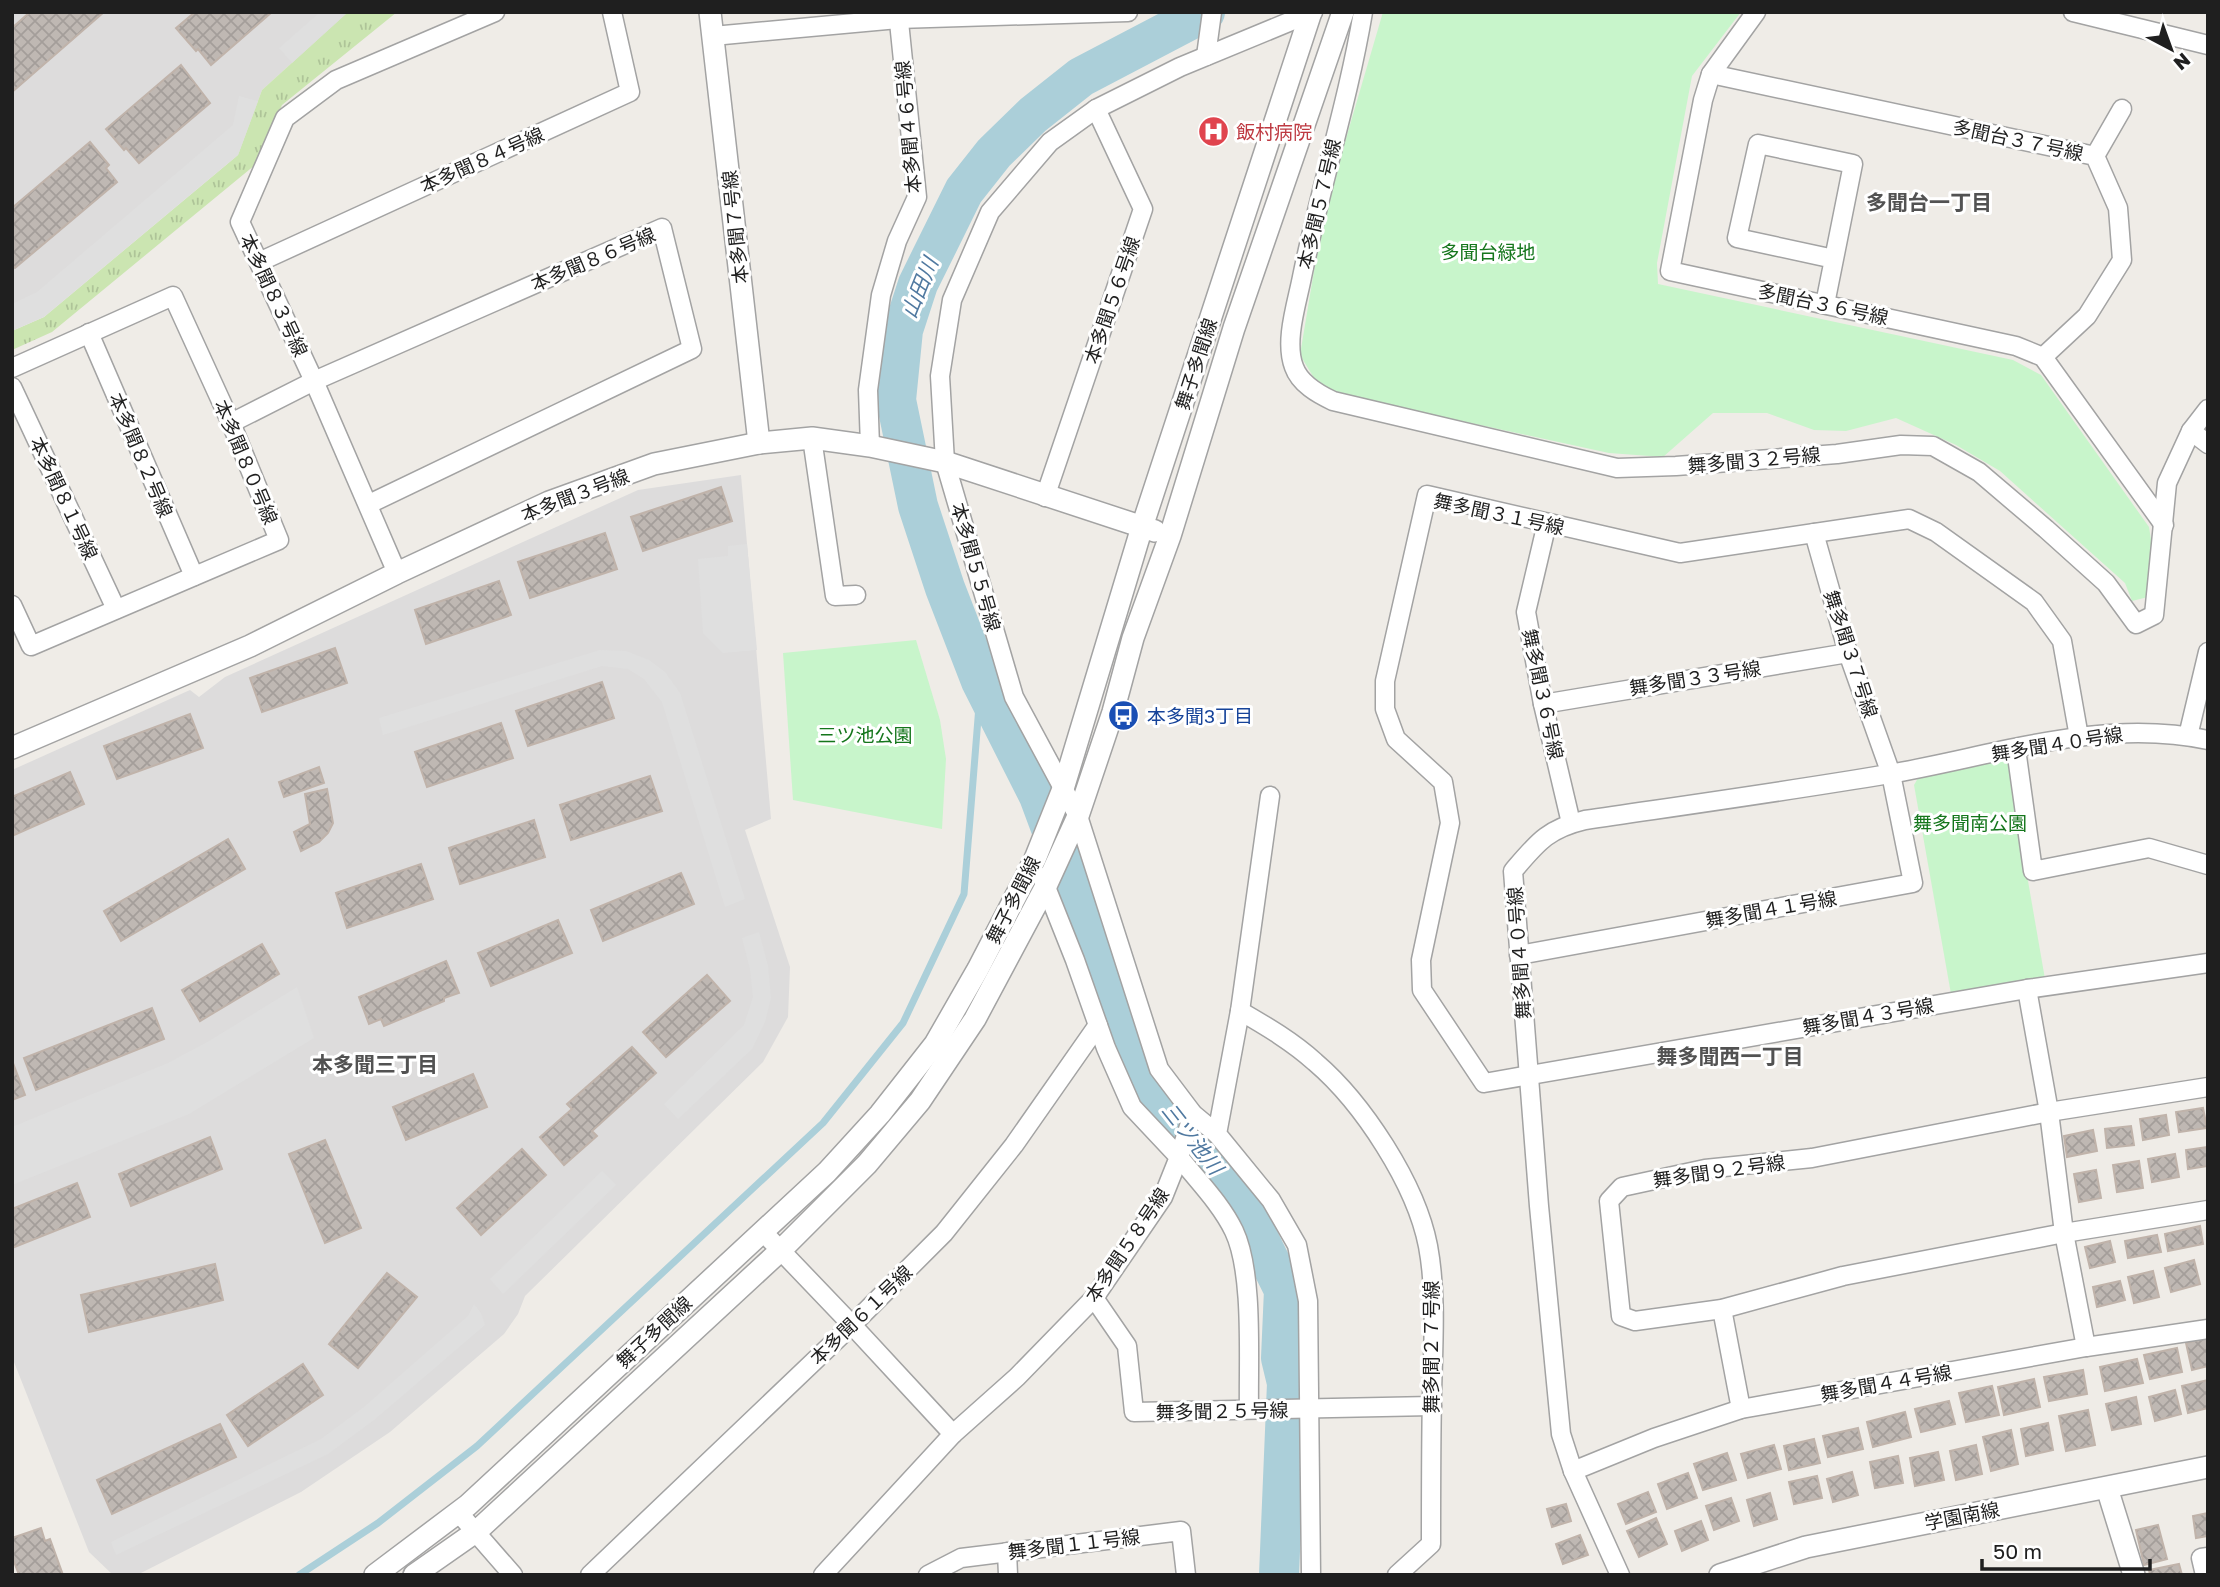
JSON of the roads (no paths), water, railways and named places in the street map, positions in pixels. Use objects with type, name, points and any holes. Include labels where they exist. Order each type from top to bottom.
[{"type":"street","name":"本多聞８３号線","points":[[397,573],[314,381],[240,222],[285,118],[336,80],[471,17],[495,12]]},
{"type":"street","name":"本多聞８４号線","points":[[259,262],[631,92],[612,12]]},
{"type":"street","name":"本多聞７号線","points":[[710,12],[760,443]]},
{"type":"street","points":[[713,36],[898,15],[1128,12]]},
{"type":"street","points":[[1206,56],[1212,12]]},
{"type":"street","name":"舞子多聞線","points":[[414,1575],[477,1531],[781,1250],[867,1164],[920,1101],[975,1019],[1046,886],[1078,816],[1113,712],[1133,638],[1170,536],[1234,328],[1343,12]]},
{"type":"street","name":"本多聞５７号線","points":[[1312,391],[1294,368],[1290,335],[1315,213],[1356,54],[1363,12]]},
{"type":"street","name":"多聞台３６号線","points":[[1756,12],[1711,74],[1703,100],[1670,271],[2016,346],[2043,358]]},
{"type":"street","points":[[2073,12],[2208,44]]},
{"type":"street","name":"本多聞５５号線","points":[[1217,1134],[1193,1114],[1159,1069],[1078,816],[1014,697],[945,462],[940,376],[952,300],[990,212],[1050,142],[1096,109],[1206,56],[1312,13]]},
{"type":"street","name":"舞子多聞線","points":[[375,1575],[458,1512],[827,1172],[880,1115],[935,1044],[1035,859],[1063,789],[1142,527],[1312,13]]},
{"type":"street","name":"本多聞４６号線","points":[[870,446],[868,390],[881,295],[897,241],[917,197],[898,15]]},
{"type":"street","name":"多聞台３７号線","points":[[1711,74],[2095,156],[2118,208],[2122,260],[2087,316],[2043,358]]},
{"type":"street","points":[[2095,156],[2122,108]]},
{"type":"street","name":"本多聞５６号線","points":[[1045,497],[1143,209],[1096,109]]},
{"type":"street","points":[[1825,304],[1834,259],[1853,163],[1758,144],[1737,238],[1834,259]]},
{"type":"street","name":"本多聞８６号線","points":[[314,381],[662,228],[692,349],[369,504]]},
{"type":"street","name":"本多聞８０号線","points":[[12,368],[173,296],[231,423],[279,540],[31,646],[12,605]]},
{"type":"street","name":"本多聞８２号線","points":[[89,333],[194,576]]},
{"type":"street","points":[[2043,358],[2164,525]]},
{"type":"street","points":[[231,423],[314,381]]},
{"type":"street","name":"本多聞８１号線","points":[[12,387],[116,609]]},
{"type":"street","name":"舞多聞３２号線","points":[[1312,391],[1333,401],[1617,468],[1676,467],[1837,454],[1901,445],[1933,446],[1979,472],[2046,529],[2106,583],[2136,624],[2154,615],[2164,525]]},
{"type":"street","points":[[2164,525],[2167,483],[2191,432],[2208,409]]},
{"type":"street","points":[[2191,432],[2208,444]]},
{"type":"street","points":[[812,438],[828,597],[856,595]]},
{"type":"street","name":"本多聞３号線","points":[[12,748],[250,646],[549,502],[654,464],[760,443],[812,438],[870,446],[945,462],[1170,536]]},
{"type":"street","name":"舞多聞３１号線","points":[[1529,1074],[1483,1083],[1422,990],[1421,960],[1450,823],[1443,782],[1396,738],[1385,709],[1385,681],[1427,495],[1680,553],[1909,519],[1936,532],[2034,602],[2063,641],[2079,737]]},
{"type":"street","name":"舞多聞３６号線","points":[[1547,523],[1526,612],[1543,704],[1571,824]]},
{"type":"street","name":"舞多聞３７号線","points":[[1814,533],[1848,653],[1891,774]]},
{"type":"street","points":[[2188,736],[2208,652]]},
{"type":"street","name":"舞多聞３３号線","points":[[1543,704],[1848,653]]},
{"type":"street","name":"舞多聞４０号線","points":[[1620,1575],[1573,1471],[1561,1434],[1513,872],[1541,838],[1571,824],[1891,774],[2112,732],[2188,736],[2208,740]]},
{"type":"street","points":[[2017,749],[2033,872],[2149,848],[2208,865]]},
{"type":"street","name":"舞多聞４１号線","points":[[1519,955],[1913,883],[1891,774]]},
{"type":"street","points":[[1270,796],[1240,1011],[1217,1134],[1271,1200],[1297,1245],[1308,1301],[1311,1575]]},
{"type":"street","points":[[1035,859],[1132,1107],[1212,1197],[1235,1233],[1246,1276],[1248,1409]]},
{"type":"street","name":"舞多聞４３号線","points":[[1529,1074],[2027,989],[2208,963]]},
{"type":"street","points":[[2027,989],[2049,1112],[2064,1233],[2086,1347]]},
{"type":"street","name":"舞多聞２７号線","points":[[1240,1011],[1316,1062],[1354,1103],[1387,1149],[1414,1200],[1428,1244],[1434,1299],[1431,1544],[1397,1575]]},
{"type":"street","name":"本多聞６１号線","points":[[590,1575],[852,1325],[944,1233],[1014,1145],[1098,1025]]},
{"type":"street","name":"舞多聞９２号線","points":[[2208,1087],[2049,1112],[1812,1158],[1704,1169],[1622,1187],[1609,1201],[1621,1316],[1635,1321],[1722,1309],[1843,1276],[2064,1233],[2208,1210]]},
{"type":"street","points":[[1179,1157],[1193,1114]]},
{"type":"street","name":"本多聞５８号線","points":[[823,1575],[953,1434],[1017,1377],[1094,1298],[1163,1197],[1179,1157]]},
{"type":"street","points":[[763,1232],[953,1434]]},
{"type":"street","name":"舞多聞２５号線","points":[[1094,1298],[1126,1346],[1134,1412],[1432,1406]]},
{"type":"street","points":[[1722,1309],[1741,1409]]},
{"type":"street","name":"舞多聞４４号線","points":[[1573,1471],[1654,1438],[1741,1409],[2086,1347],[2208,1329]]},
{"type":"street","name":"学園南線","points":[[1720,1575],[1806,1547],[2208,1467]]},
{"type":"street","points":[[2107,1488],[2134,1575]]},
{"type":"street","points":[[458,1512],[513,1575]]},
{"type":"street","name":"舞多聞１１号線","points":[[928,1575],[961,1558],[1181,1531],[1186,1575]]},
{"type":"street","points":[[1007,1552],[1008,1575]]},
{"type":"street","points":[[2205,1575],[2201,1558],[2208,1557]]},
{"type":"waterway","name":"三ツ池川","points":[[1205,12],[1081,77],[1033,115],[994,153],[964,191],[918,284],[903,330],[896,400],[918,506],[945,588],[981,681],[1039,796],[1117,1006],[1168,1115],[1236,1193],[1284,1290],[1281,1358],[1287,1383],[1279,1575]]},
{"type":"waterway","points":[[299,1575],[378,1523],[477,1446],[823,1123],[903,1023],[964,894],[981,681]]},
{"type":"place","name":"飯村病院","points":[[1213,132]]},
{"type":"place","name":"本多聞3丁目","points":[[1124,716]]},
{"type":"district","name":"多聞台一丁目","points":[[1929,203]]},
{"type":"district","name":"舞多聞西一丁目","points":[[1730,1057]]},
{"type":"district","name":"本多聞三丁目","points":[[375,1065]]},
{"type":"park label","name":"多聞台緑地","points":[[1488,252]]},
{"type":"park label","name":"三ツ池公園","points":[[865,735]]},
{"type":"park label","name":"舞多聞南公園","points":[[1970,823]]},
{"type":"water label","name":"山田川","points":[[920,288]]}]
